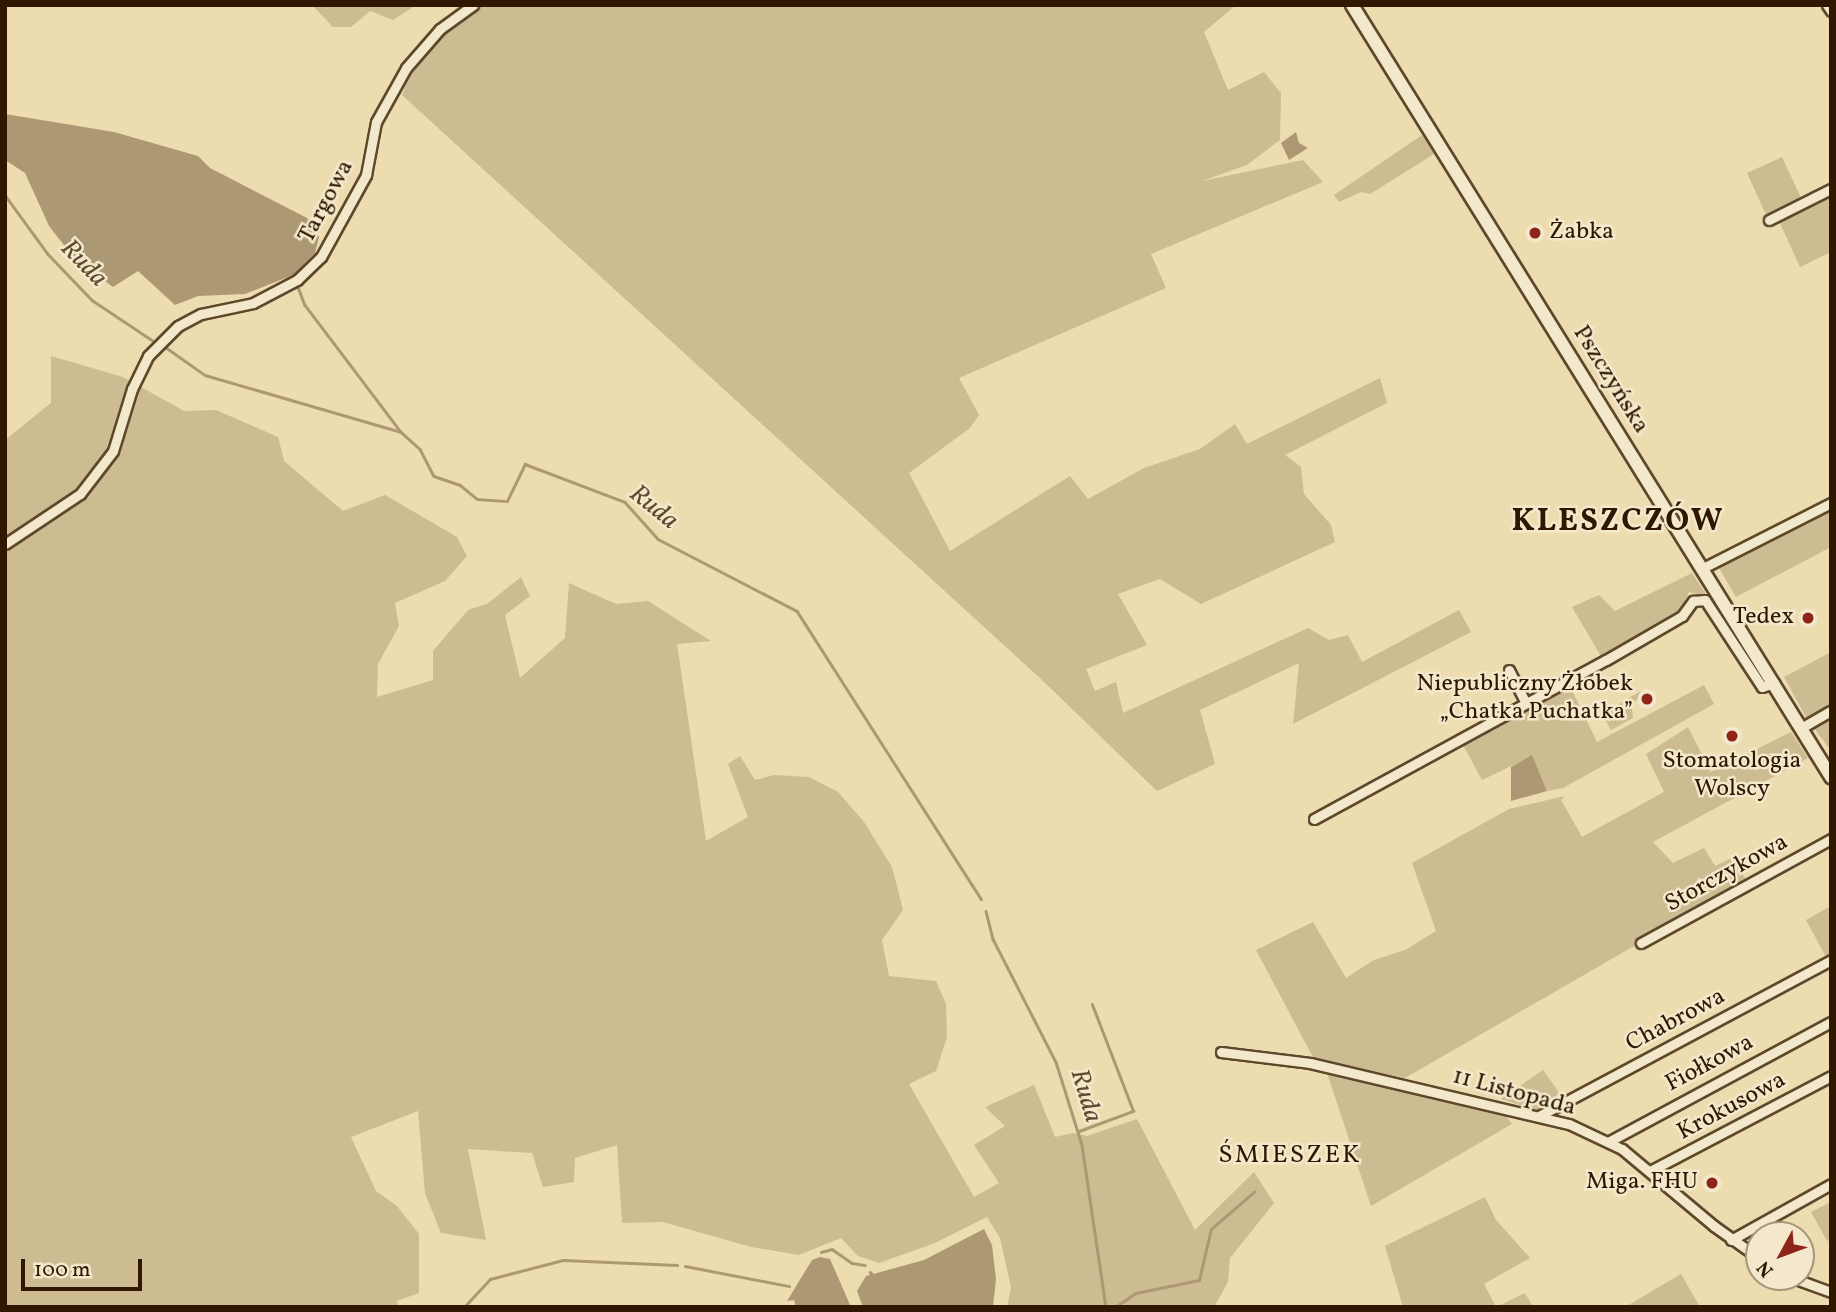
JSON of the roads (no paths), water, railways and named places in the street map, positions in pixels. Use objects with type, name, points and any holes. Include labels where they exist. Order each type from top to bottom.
[{"type":"main road","name":"Pszczyńska","points":[[1352,5],[1831,777]]},
{"type":"street","name":"Targowa","points":[[5,544],[80,494],[113,451],[132,389],[148,356],[178,326],[201,314],[253,303],[298,280],[321,257],[366,175],[376,122],[406,68],[440,29],[473,5]]},
{"type":"street","points":[[1827,5],[1831,11]]},
{"type":"street","points":[[1769,220],[1831,189]]},
{"type":"street","points":[[1703,568],[1831,503]]},
{"type":"street","points":[[1314,819],[1682,616],[1693,601],[1705,600],[1762,687],[1774,683]]},
{"type":"street","points":[[1509,670],[1526,703]]},
{"type":"street","points":[[1801,728],[1831,711]]},
{"type":"street","name":"Storczykowa","points":[[1641,943],[1831,839]]},
{"type":"street","name":"Chabrowa","points":[[1539,1116],[1831,960]]},
{"type":"street","name":"Fiołkowa","points":[[1608,1142],[1831,1021]]},
{"type":"street","name":"11 Listopada","points":[[1221,1052],[1310,1063],[1539,1116],[1608,1142],[1650,1171],[1745,1249]]},
{"type":"street","name":"Krokusowa","points":[[1650,1171],[1831,1076]]},
{"type":"street","points":[[1731,1240],[1831,1184]]},
{"type":"water","points":[[5,114],[114,132],[198,156],[210,168],[307,218],[319,237],[315,253],[293,275],[245,294],[198,296],[175,305],[138,271],[113,287],[74,258],[49,226],[25,173],[5,160]]},
{"type":"water","points":[[1296,132],[1299,143],[1308,148],[1289,160],[1281,143]]},
{"type":"water","points":[[1532,755],[1547,791],[1511,801],[1511,767]]},
{"type":"water","points":[[984,1229],[992,1245],[996,1279],[993,1307],[863,1307],[857,1291],[866,1276],[924,1260]]},
{"type":"water","points":[[820,1257],[830,1259],[851,1307],[796,1307],[794,1300],[787,1301],[812,1260]]},
{"type":"waterway","name":"Ruda","points":[[5,195],[48,254],[92,300],[152,340]]},
{"type":"waterway","points":[[298,287],[305,305],[401,432]]},
{"type":"waterway","name":"Ruda","points":[[164,346],[205,375],[401,432],[420,449],[434,476],[460,485],[477,499],[507,501],[525,464],[625,502],[658,539],[797,611],[981,899]]},
{"type":"waterway","name":"Ruda","points":[[986,911],[993,939],[1056,1062],[1082,1145],[1106,1307]]},
{"type":"waterway","points":[[1079,1131],[1133,1111],[1092,1005]]},
{"type":"waterway","points":[[1115,1307],[1136,1293],[1199,1280],[1211,1229],[1254,1192]]},
{"type":"waterway","points":[[821,1252],[832,1249],[852,1263],[865,1265]]},
{"type":"waterway","points":[[464,1307],[490,1279],[563,1260],[677,1265]]},
{"type":"waterway","points":[[685,1266],[789,1286]]},
{"type":"waterway","points":[[870,1272],[873,1275]]},
{"type":"place","name":"Żabka","points":[[1535,233]]},
{"type":"place","name":"Tedex","points":[[1808,618]]},
{"type":"place","name":"Niepubliczny Żłobek „Chatka Puchatka”","points":[[1647,699]]},
{"type":"place","name":"Stomatologia Wolscy","points":[[1732,736]]},
{"type":"place","name":"Miga. FHU","points":[[1712,1183]]},
{"type":"district","name":"KLESZCZÓW","points":[[1618,522]]},
{"type":"district","name":"ŚMIESZEK","points":[[1290,1156]]}]
